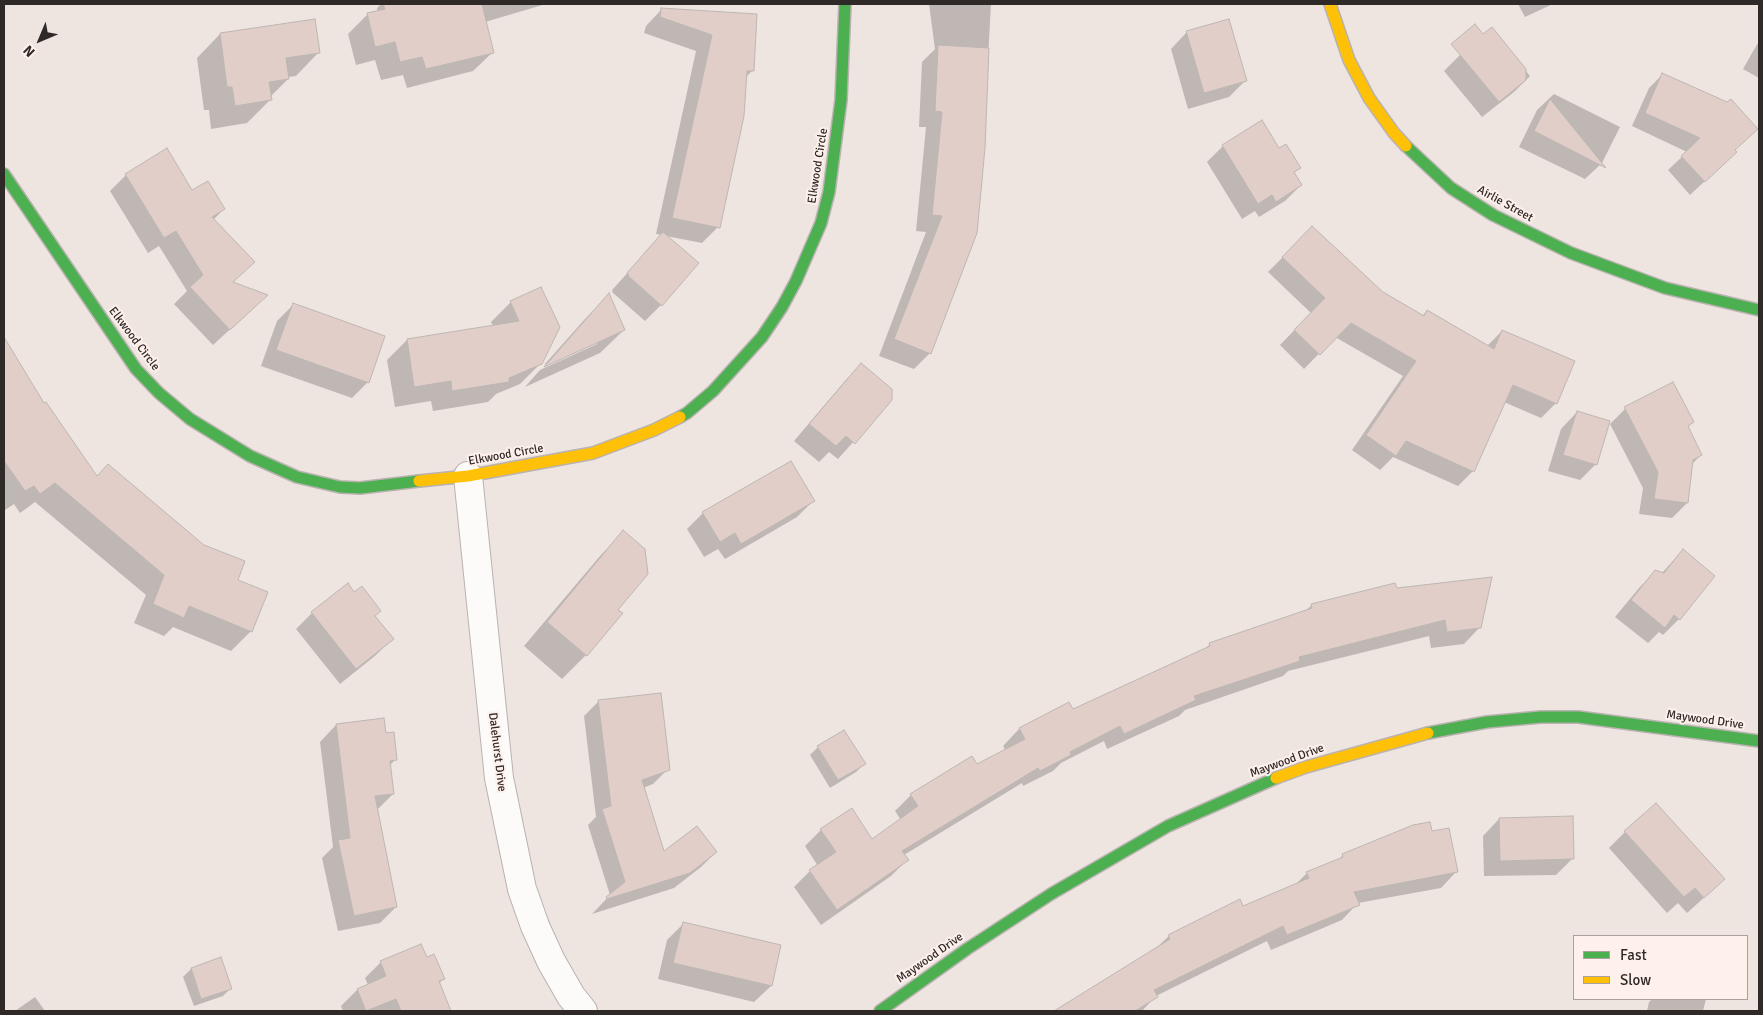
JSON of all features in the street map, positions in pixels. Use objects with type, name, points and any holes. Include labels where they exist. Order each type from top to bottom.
[{"type":"street","name":"Elkwood Circle","points":[[4,174],[136,369],[190,419],[250,456],[298,477],[340,487],[360,488],[468,476],[593,453],[654,430],[687,413],[713,391],[738,365],[762,337],[782,308],[796,281],[821,222],[829,192],[841,100],[845,4]]},
{"type":"street","name":"Airlie Street","points":[[1330,4],[1349,60],[1369,98],[1394,133],[1419,160],[1451,188],[1493,216],[1571,253],[1665,288],[1759,310]]},
{"type":"street","name":"Dalehurst Drive","points":[[468,476],[499,778],[522,889],[535,926],[552,961],[571,996],[583,1011]]},
{"type":"street","name":"Maywood Drive","points":[[880,1011],[967,949],[1050,894],[1168,826],[1258,785],[1306,767],[1418,735],[1487,722],[1541,717],[1578,717],[1759,741]]},
{"type":"building","points":[[383,4],[482,4],[494,53],[426,69],[422,57],[400,62],[395,42],[375,47],[367,13],[385,9]]},
{"type":"building","points":[[661,8],[757,14],[754,71],[747,71],[744,116],[720,228],[672,218],[712,35],[660,17]]},
{"type":"building","points":[[315,19],[320,53],[286,58],[289,79],[269,82],[272,100],[235,106],[232,87],[227,87],[220,33]]},
{"type":"building","points":[[1229,19],[1247,81],[1204,93],[1186,31]]},
{"type":"building","points":[[1475,24],[1483,34],[1492,27],[1526,69],[1526,80],[1499,102],[1451,44]]},
{"type":"building","points":[[938,45],[989,48],[985,148],[977,233],[931,354],[894,339],[942,216],[932,215],[942,112],[935,111]]},
{"type":"building","points":[[1662,73],[1727,102],[1731,99],[1758,129],[1705,182],[1681,156],[1700,138],[1645,113]]},
{"type":"building","points":[[1550,99],[1606,168],[1534,131]]},
{"type":"building","points":[[1262,120],[1279,148],[1286,144],[1301,168],[1294,172],[1302,185],[1276,202],[1272,195],[1258,204],[1222,145]]},
{"type":"building","points":[[167,148],[192,190],[208,181],[225,209],[212,217],[255,262],[233,282],[268,295],[230,330],[190,287],[203,275],[176,231],[164,238],[125,174]]},
{"type":"building","points":[[1312,226],[1383,292],[1424,316],[1427,310],[1494,349],[1502,330],[1575,361],[1557,404],[1513,385],[1474,472],[1406,441],[1396,456],[1366,435],[1416,361],[1351,323],[1320,355],[1294,330],[1325,298],[1282,257]]},
{"type":"building","points":[[663,232],[699,263],[662,306],[627,273]]},
{"type":"building","points":[[541,287],[560,327],[542,364],[509,378],[509,382],[452,391],[451,381],[414,387],[407,339],[519,321],[510,301]]},
{"type":"building","points":[[609,293],[625,330],[544,367]]},
{"type":"building","points":[[293,303],[385,336],[369,383],[276,350]]},
{"type":"building","points":[[4,337],[44,403],[46,402],[97,476],[108,464],[204,545],[245,561],[238,580],[268,592],[252,632],[189,606],[184,618],[153,604],[164,575],[55,483],[40,494],[34,486],[25,491],[4,461]]},
{"type":"building","points":[[861,363],[892,389],[892,400],[855,444],[846,436],[836,446],[809,424]]},
{"type":"building","points":[[1673,382],[1694,422],[1688,426],[1702,455],[1693,460],[1688,503],[1654,499],[1658,472],[1624,407]]},
{"type":"building","points":[[1577,411],[1610,421],[1597,465],[1563,455]]},
{"type":"building","points":[[791,461],[815,501],[741,544],[735,533],[720,542],[702,512]]},
{"type":"building","points":[[623,530],[645,549],[648,574],[618,610],[623,613],[587,656],[547,622]]},
{"type":"building","points":[[1683,549],[1715,576],[1680,620],[1674,615],[1665,628],[1631,600],[1655,570],[1664,573]]},
{"type":"building","points":[[1492,577],[1481,628],[1447,632],[1445,620],[1299,657],[1300,661],[1194,696],[1196,700],[1124,734],[1120,726],[1070,752],[1071,755],[1040,771],[1038,768],[902,851],[909,860],[837,910],[809,870],[836,852],[820,829],[852,808],[872,839],[918,806],[910,794],[972,756],[977,764],[1025,739],[1019,728],[1069,702],[1073,709],[1210,646],[1209,643],[1312,608],[1311,604],[1395,583],[1397,588]]},
{"type":"building","points":[[348,583],[354,592],[362,586],[381,611],[375,616],[394,639],[356,669],[311,612]]},
{"type":"building","points":[[661,693],[670,770],[642,780],[664,851],[697,826],[717,852],[690,873],[607,899],[606,897],[625,882],[602,809],[611,806],[598,700]]},
{"type":"building","points":[[384,718],[386,733],[394,732],[397,760],[390,761],[394,794],[375,796],[397,907],[354,916],[338,840],[350,838],[336,724]]},
{"type":"building","points":[[844,730],[866,764],[838,780],[817,746]]},
{"type":"building","points":[[1656,803],[1725,879],[1704,898],[1695,888],[1684,897],[1624,831]]},
{"type":"building","points":[[1573,816],[1574,859],[1500,861],[1499,818]]},
{"type":"building","points":[[1430,822],[1432,831],[1449,828],[1458,872],[1354,892],[1360,905],[1287,935],[1283,926],[1154,990],[1158,997],[1135,1011],[1054,1011],[1170,939],[1168,935],[1240,899],[1243,906],[1309,878],[1306,872],[1343,857],[1342,854],[1413,825]]},
{"type":"building","points":[[683,922],[781,945],[772,986],[673,963]]},
{"type":"building","points":[[421,944],[427,957],[434,954],[445,979],[439,981],[451,1011],[401,1011],[396,999],[366,1011],[357,989],[386,976],[380,961]]},
{"type":"building","points":[[221,957],[232,989],[201,999],[191,968]]},
{"type":"traffic: fast","points":[[680,417],[713,391],[762,337],[782,307],[796,281],[821,223],[829,192],[841,100],[845,4]]},
{"type":"traffic: fast","points":[[1406,146],[1451,188],[1493,215],[1571,253],[1665,288],[1759,310]]},
{"type":"traffic: fast","points":[[4,174],[136,369],[159,393],[190,419],[250,456],[297,477],[340,487],[360,488],[419,481]]},
{"type":"traffic: fast","points":[[1428,733],[1487,722],[1541,717],[1578,717],[1759,741]]},
{"type":"traffic: fast","points":[[880,1011],[967,949],[1051,894],[1168,826],[1276,778]]},
{"type":"traffic: slow","points":[[1330,4],[1349,60],[1369,98],[1394,133],[1406,146]]},
{"type":"traffic: slow","points":[[419,481],[468,476],[593,453],[654,430],[680,417]]},
{"type":"traffic: slow","points":[[1276,778],[1306,767],[1428,733]]}]
